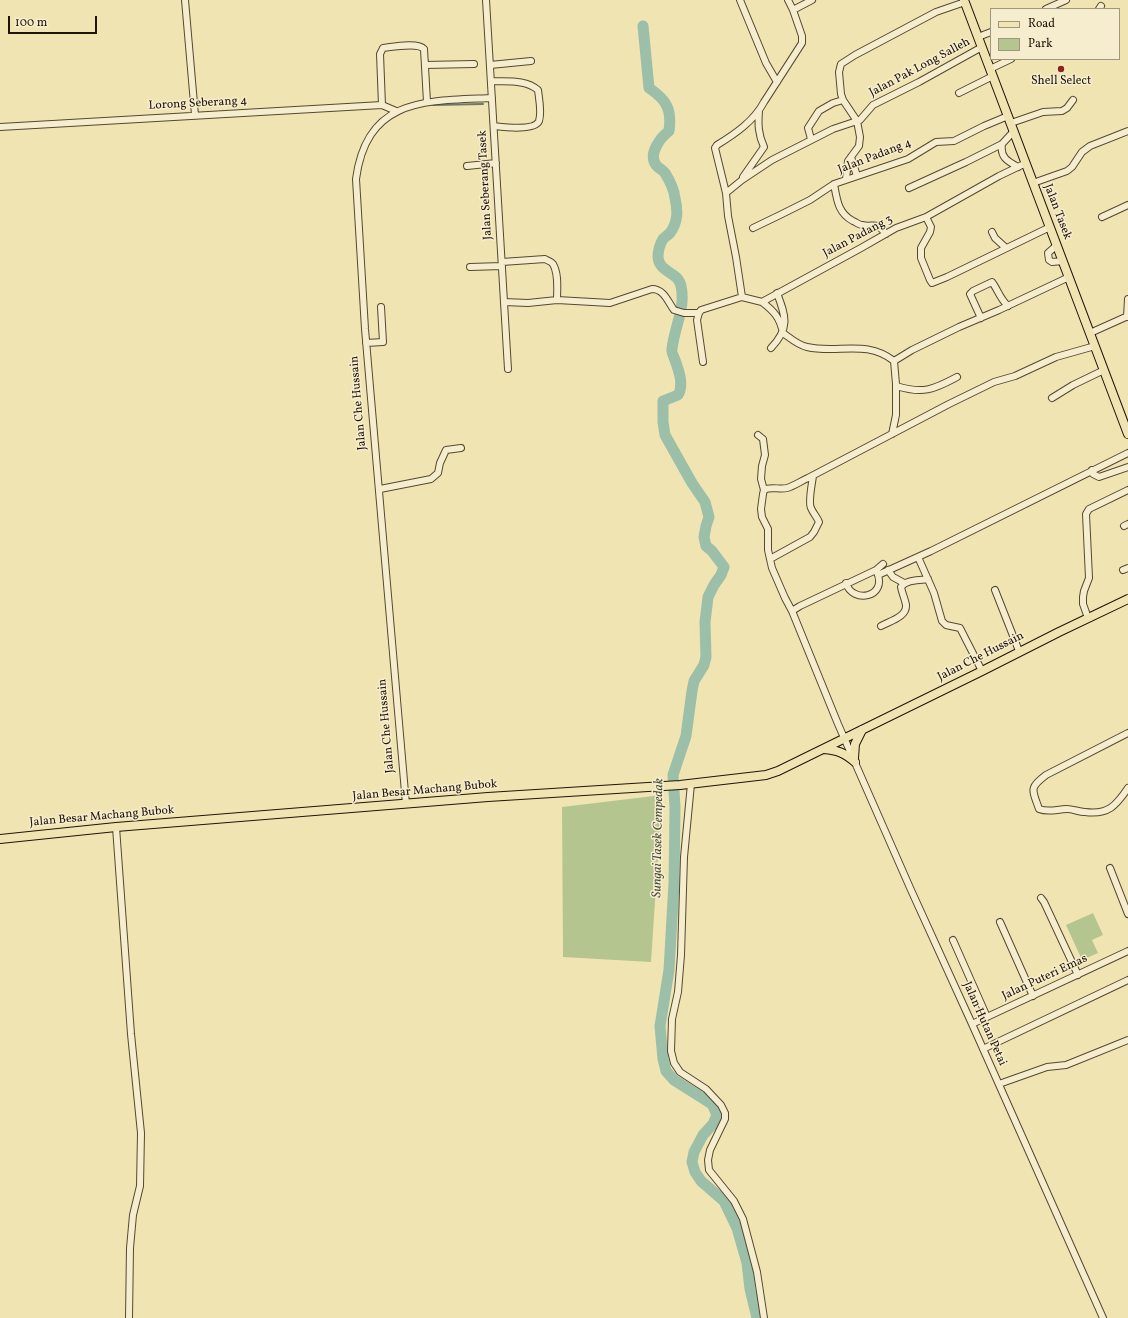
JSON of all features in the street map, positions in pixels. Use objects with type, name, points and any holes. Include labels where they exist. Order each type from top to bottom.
[{"type":"main road","name":"Jalan Tasek","points":[[964,1],[1128,434]]},
{"type":"main road","name":"Jalan Che Hussain","points":[[845,738],[1128,599]]},
{"type":"main road","points":[[854,760],[855,744],[862,730]]},
{"type":"main road","name":"Jalan Besar Machang Bubok","points":[[0,839],[116,826],[488,797],[691,784],[766,775],[778,771],[845,738]]},
{"type":"main road","points":[[823,749],[840,752],[854,760]]},
{"type":"street","points":[[185,0],[194,115]]},
{"type":"street","name":"Jalan Seberang Tasek","points":[[486,0],[508,369]]},
{"type":"street","points":[[740,0],[766,63],[777,82]]},
{"type":"street","points":[[742,297],[728,216],[726,193],[715,148],[737,132],[759,111],[802,43],[802,36],[788,0]]},
{"type":"street","points":[[793,10],[812,0]]},
{"type":"street","points":[[1048,8],[1066,0]]},
{"type":"street","points":[[846,179],[848,161],[859,146],[860,137],[857,121],[843,100],[841,94],[839,72],[841,64],[936,12],[964,1]]},
{"type":"street","points":[[978,37],[990,32]]},
{"type":"street","points":[[382,106],[380,50],[383,48],[420,45],[424,49],[427,102]]},
{"type":"street","name":"Jalan Pak Long Salleh","points":[[726,193],[742,180],[772,160],[833,129],[860,120],[873,105],[919,82],[982,47]]},
{"type":"street","points":[[959,93],[1010,60]]},
{"type":"street","points":[[490,65],[531,61]]},
{"type":"street","points":[[425,65],[474,64]]},
{"type":"street","points":[[491,81],[526,83],[538,90],[540,106],[536,125],[524,127],[494,126]]},
{"type":"street","name":"Jalan Che Hussain","points":[[406,804],[380,489],[373,429],[366,343],[357,195],[357,171],[367,140],[379,125],[396,111],[405,107],[427,102],[492,98]]},
{"type":"street","points":[[811,139],[808,128],[819,111],[833,103],[843,100]]},
{"type":"street","name":"Jalan Padang 4","points":[[753,228],[810,200],[834,184],[908,159],[936,142],[954,141],[984,126],[1011,123],[1043,112],[1062,111],[1067,108],[1073,100]]},
{"type":"street","name":"Lorong Seberang 4","points":[[0,128],[194,115],[382,106],[396,111]]},
{"type":"street","points":[[742,180],[764,147],[760,138],[758,127],[759,111]]},
{"type":"street","points":[[1011,123],[1001,150],[1008,162],[1018,167]]},
{"type":"street","points":[[1033,183],[1067,171],[1078,156],[1086,149],[1128,131]]},
{"type":"street","points":[[909,188],[1002,144]]},
{"type":"street","points":[[851,157],[857,176]]},
{"type":"street","points":[[467,166],[496,163]]},
{"type":"street","name":"Jalan Padang 3","points":[[762,302],[896,228],[926,217],[1026,163]]},
{"type":"street","points":[[834,184],[838,207],[842,213],[850,220],[862,226],[876,225],[882,228],[886,234]]},
{"type":"street","points":[[1102,217],[1128,205]]},
{"type":"street","points":[[926,217],[931,227],[930,232],[921,248],[921,258],[932,283],[948,277],[1050,227]]},
{"type":"street","points":[[992,232],[995,238],[1006,248]]},
{"type":"street","points":[[1057,245],[1048,253],[1048,257],[1052,262],[1063,261]]},
{"type":"street","points":[[470,267],[545,259],[554,265],[557,300]]},
{"type":"street","points":[[894,361],[912,350],[959,327],[1069,277]]},
{"type":"street","points":[[981,318],[970,294],[982,286],[992,282],[1003,302],[1008,306]]},
{"type":"street","points":[[504,302],[528,303],[557,300],[610,303],[652,289],[657,289],[661,291],[674,310],[684,313],[699,313]]},
{"type":"street","points":[[771,348],[780,338],[786,324],[785,314],[777,293]]},
{"type":"street","points":[[703,362],[697,320],[701,310],[742,297],[762,302],[781,322],[783,333],[806,347],[834,350],[858,348],[875,350],[894,361],[896,415],[892,434]]},
{"type":"street","points":[[1090,333],[1127,317],[1128,298]]},
{"type":"street","points":[[366,343],[383,342],[381,307]]},
{"type":"street","points":[[764,490],[767,488],[787,488],[994,382],[1015,376],[1056,357],[1095,346]]},
{"type":"street","points":[[1052,398],[1073,385],[1104,370]]},
{"type":"street","points":[[896,386],[920,391],[933,389],[957,377]]},
{"type":"street","name":"Jalan Hutan Petai","points":[[758,435],[762,438],[765,455],[761,479],[764,490],[761,509],[762,517],[768,529],[768,550],[772,568],[792,611],[910,890],[972,1024],[1103,1318]]},
{"type":"street","points":[[380,489],[431,480],[438,473],[440,463],[446,450],[461,448]]},
{"type":"street","points":[[792,611],[846,584],[877,572],[888,570],[918,557],[1128,453]]},
{"type":"street","points":[[1092,470],[1093,474],[1099,477],[1128,467]]},
{"type":"street","points":[[770,559],[810,537],[814,532],[819,522],[816,514],[811,509],[810,504],[812,476]]},
{"type":"street","points":[[1088,618],[1083,604],[1084,591],[1089,578],[1086,514],[1089,509],[1128,490]]},
{"type":"street","points":[[918,557],[928,579],[942,621],[946,625],[960,628],[982,672]]},
{"type":"street","points":[[846,584],[851,592],[856,595],[866,595],[875,592],[878,589],[877,572],[883,564]]},
{"type":"street","points":[[888,570],[893,576],[904,583]]},
{"type":"street","points":[[881,626],[903,614],[906,610],[906,604],[901,586],[904,583],[908,581],[928,579]]},
{"type":"street","points":[[995,590],[1020,651]]},
{"type":"street","points":[[1128,733],[1046,774],[1035,784],[1033,792],[1040,809],[1046,812],[1068,809],[1100,814],[1108,810],[1121,798],[1128,788]]},
{"type":"street","points":[[691,784],[684,857],[678,992],[672,1019],[672,1051],[674,1063],[680,1072],[706,1089],[721,1105],[724,1112],[725,1119],[710,1150],[708,1160],[709,1170],[734,1201],[743,1219],[757,1272],[764,1318]]},
{"type":"street","points":[[116,826],[130,1034],[141,1133],[140,1186],[133,1215],[130,1248],[128,1318]]},
{"type":"street","points":[[1110,868],[1128,914]]},
{"type":"street","points":[[1041,898],[1078,975]]},
{"type":"street","points":[[1000,922],[1033,996]]},
{"type":"street","points":[[953,940],[987,1017]]},
{"type":"street","name":"Jalan Puteri Emas","points":[[972,1024],[1128,951]]},
{"type":"street","points":[[983,1049],[1128,980]]},
{"type":"street","points":[[999,1084],[1047,1067],[1066,1065],[1128,1040]]},
{"type":"green space","points":[[662,795],[651,962],[563,957],[562,807]]},
{"type":"green space","points":[[1093,913],[1103,935],[1092,940],[1098,953],[1082,960],[1066,925]]},
{"type":"waterway","name":"Sungai Tasek Cempedak","points":[[643,26],[649,88],[664,101],[670,117],[669,131],[656,146],[653,156],[657,166],[665,173],[670,182],[674,191],[677,207],[675,225],[670,233],[663,239],[658,257],[662,266],[679,281],[682,294],[681,310],[672,350],[677,364],[681,387],[678,395],[663,401],[663,422],[665,435],[692,483],[705,502],[709,517],[704,537],[706,546],[712,551],[724,567],[708,597],[705,622],[706,657],[704,665],[694,681],[686,736],[673,775],[675,807],[674,883],[669,970],[660,1026],[663,1059],[666,1071],[674,1080],[712,1104],[717,1115],[713,1124],[703,1135],[694,1152],[692,1162],[695,1172],[701,1181],[724,1201],[737,1228],[747,1263],[750,1289],[757,1318]]},
{"type":"waterway","points":[[433,105],[483,104]]},
{"type":"place","name":"Shell Select","points":[[1061,69]]}]
